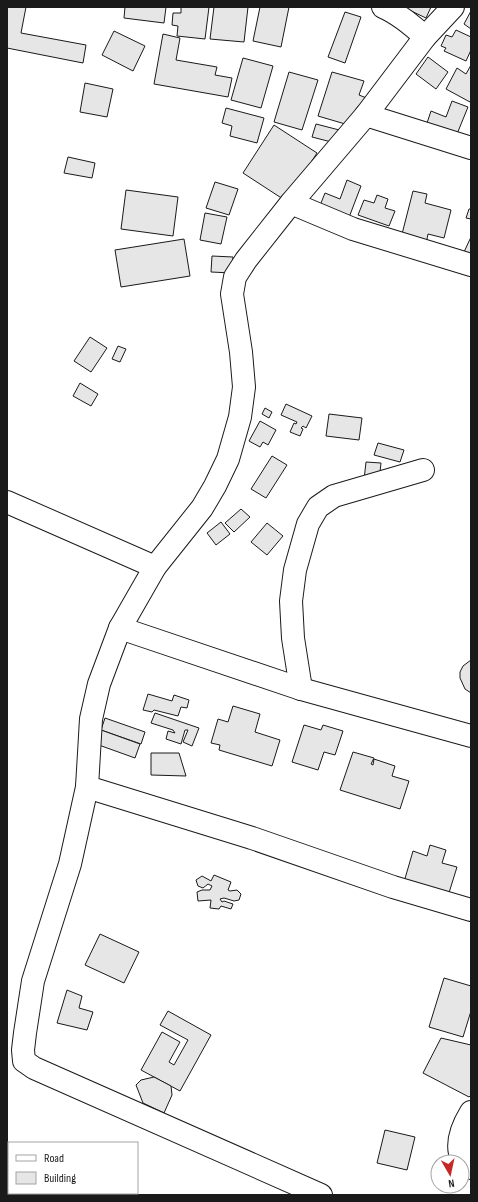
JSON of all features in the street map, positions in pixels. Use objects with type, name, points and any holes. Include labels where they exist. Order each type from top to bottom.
[{"type":"street","points":[[383,7],[395,12],[425,37]]},
{"type":"street","points":[[321,1195],[34,1068],[16,1057],[23,1050],[33,981],[70,864],[87,787],[91,719],[99,684],[120,628],[155,567],[202,508],[215,486],[228,459],[240,417],[244,387],[241,352],[232,294],[235,277],[246,260],[291,203],[366,115],[425,37],[453,7]]},
{"type":"street","points":[[366,115],[471,148]]},
{"type":"street","points":[[291,203],[353,229],[471,265]]},
{"type":"street","points":[[301,689],[293,638],[291,601],[295,570],[308,524],[318,507],[334,496],[423,470]]},
{"type":"street","points":[[7,502],[155,567]]},
{"type":"street","points":[[120,628],[301,689],[471,736]]},
{"type":"street","points":[[87,787],[252,838],[393,887],[471,910]]},
{"type":"street","points":[[471,1112],[460,1137],[459,1148],[462,1160],[471,1168]]},
{"type":"building","points":[[7,7],[26,7],[21,33],[86,45],[83,63],[7,48]]},
{"type":"building","points":[[125,7],[166,7],[164,23],[124,18]]},
{"type":"building","points":[[181,7],[209,7],[205,39],[177,36],[178,26],[172,25],[173,13],[181,13]]},
{"type":"building","points":[[214,7],[248,7],[244,42],[210,39]]},
{"type":"building","points":[[260,7],[289,7],[281,47],[253,41]]},
{"type":"building","points":[[408,7],[431,7],[426,18],[407,9]]},
{"type":"building","points":[[471,11],[471,29],[464,24]]},
{"type":"building","points":[[345,12],[361,17],[345,63],[328,57]]},
{"type":"building","points":[[456,30],[471,37],[471,50],[466,61],[444,51],[446,48],[441,46],[446,35],[452,37]]},
{"type":"building","points":[[114,31],[145,46],[133,71],[102,55]]},
{"type":"building","points":[[163,34],[180,38],[176,60],[217,67],[215,75],[232,78],[228,97],[154,84]]},
{"type":"building","points":[[428,57],[448,72],[436,89],[416,74]]},
{"type":"building","points":[[243,58],[273,66],[261,108],[231,100]]},
{"type":"building","points":[[471,65],[470,102],[446,89],[457,68],[466,74]]},
{"type":"building","points":[[289,72],[318,80],[302,130],[274,122]]},
{"type":"building","points":[[332,72],[364,81],[359,95],[369,99],[352,126],[318,116]]},
{"type":"building","points":[[85,83],[113,89],[107,117],[80,112]]},
{"type":"building","points":[[452,101],[468,107],[457,134],[427,123],[431,111],[446,117]]},
{"type":"building","points":[[226,108],[264,118],[257,143],[230,136],[232,126],[222,123]]},
{"type":"building","points":[[316,124],[347,132],[343,145],[312,137]]},
{"type":"building","points":[[274,125],[317,153],[286,201],[243,173]]},
{"type":"building","points":[[68,157],[95,163],[92,178],[64,173]]},
{"type":"building","points":[[347,180],[361,186],[348,220],[319,208],[325,193],[340,199]]},
{"type":"building","points":[[215,182],[238,189],[229,215],[206,208]]},
{"type":"building","points":[[126,190],[178,197],[173,236],[121,229]]},
{"type":"building","points":[[413,191],[427,194],[425,203],[451,210],[444,238],[428,234],[426,244],[401,238]]},
{"type":"building","points":[[377,195],[388,199],[385,208],[395,211],[389,226],[358,215],[364,200],[374,203]]},
{"type":"building","points":[[469,209],[471,209],[471,219],[466,218]]},
{"type":"building","points":[[205,213],[227,217],[221,244],[200,240]]},
{"type":"building","points":[[471,237],[471,255],[464,252]]},
{"type":"building","points":[[184,239],[190,276],[121,287],[115,250]]},
{"type":"building","points":[[212,256],[233,257],[232,273],[211,272]]},
{"type":"building","points":[[90,337],[107,348],[91,372],[74,361]]},
{"type":"building","points":[[118,346],[126,349],[120,362],[112,359]]},
{"type":"building","points":[[80,383],[98,394],[91,406],[73,396]]},
{"type":"building","points":[[286,404],[312,416],[306,428],[303,426],[301,428],[303,429],[300,436],[290,432],[294,423],[296,424],[297,422],[281,415]]},
{"type":"building","points":[[265,408],[272,412],[269,418],[262,414]]},
{"type":"building","points":[[329,414],[362,418],[359,440],[326,436]]},
{"type":"building","points":[[260,421],[276,430],[268,445],[263,442],[260,447],[249,441]]},
{"type":"building","points":[[378,443],[404,450],[400,462],[374,455]]},
{"type":"building","points":[[272,456],[287,465],[266,498],[251,489]]},
{"type":"building","points":[[366,462],[381,463],[379,481],[364,480]]},
{"type":"building","points":[[241,509],[250,517],[234,532],[225,523]]},
{"type":"building","points":[[221,522],[230,534],[216,545],[207,533]]},
{"type":"building","points":[[267,523],[283,536],[267,555],[251,542]]},
{"type":"building","points":[[471,660],[471,693],[465,689],[460,678],[460,672],[463,666]]},
{"type":"building","points":[[148,694],[172,701],[174,695],[189,700],[187,708],[181,707],[178,716],[154,710],[152,712],[143,710]]},
{"type":"building","points":[[233,706],[260,714],[255,732],[280,740],[272,766],[219,750],[220,745],[211,743],[218,719],[228,722]]},
{"type":"building","points":[[155,713],[199,728],[192,746],[183,742],[188,730],[185,730],[181,744],[166,739],[168,731],[175,733],[173,730],[151,723]]},
{"type":"building","points":[[105,718],[145,732],[141,744],[101,730]]},
{"type":"building","points":[[304,725],[321,730],[323,725],[343,731],[335,755],[324,752],[318,770],[292,762]]},
{"type":"building","points":[[101,730],[140,744],[135,758],[96,744]]},
{"type":"building","points":[[353,752],[374,758],[371,764],[373,765],[374,759],[395,766],[392,776],[409,781],[400,809],[340,790]]},
{"type":"building","points":[[151,753],[179,753],[186,776],[151,775]]},
{"type":"building","points":[[430,845],[446,850],[442,863],[457,867],[448,896],[404,882],[413,851],[427,856]]},
{"type":"building","points":[[214,875],[231,882],[228,890],[237,890],[241,894],[239,900],[234,901],[224,898],[220,899],[222,902],[224,901],[233,904],[231,909],[221,906],[219,909],[210,908],[211,900],[198,901],[197,892],[202,890],[210,890],[212,886],[208,884],[203,888],[198,886],[196,880],[202,876],[211,881]]},
{"type":"building","points":[[100,934],[139,952],[124,983],[85,965]]},
{"type":"building","points":[[444,978],[471,986],[471,1011],[463,1037],[429,1027]]},
{"type":"building","points":[[67,990],[82,996],[79,1008],[93,1012],[87,1030],[57,1023]]},
{"type":"building","points":[[168,1011],[211,1035],[180,1091],[141,1070],[162,1032],[180,1042],[169,1062],[174,1065],[188,1040],[160,1025]]},
{"type":"building","points":[[441,1038],[471,1045],[471,1095],[469,1097],[423,1073]]},
{"type":"building","points":[[154,1077],[171,1086],[172,1095],[164,1113],[143,1103],[136,1085],[141,1080]]},
{"type":"building","points":[[385,1130],[415,1137],[407,1170],[377,1163]]}]
